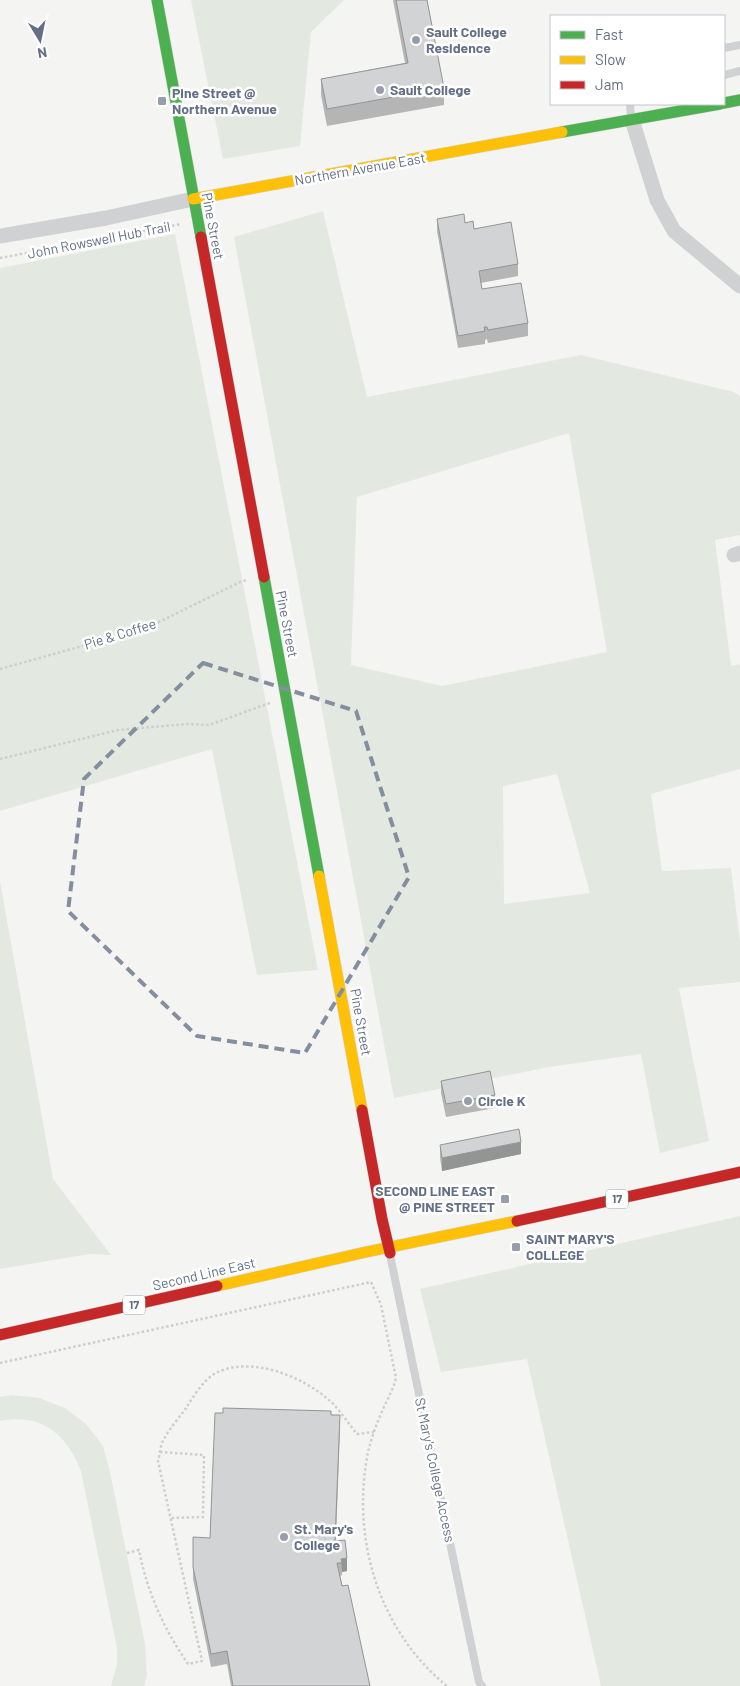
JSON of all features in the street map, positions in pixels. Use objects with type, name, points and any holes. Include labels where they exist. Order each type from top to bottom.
[{"type":"main road","name":"Pine Street","points":[[157,0],[389,1250]]},
{"type":"main road","points":[[725,103],[740,100]]},
{"type":"main road","name":"Northern Avenue East","points":[[193,199],[714,105]]},
{"type":"main road","name":"Second Line East","points":[[0,1335],[268,1274],[389,1250],[740,1172]]},
{"type":"street","points":[[632,120],[657,200],[674,231],[740,286]]},
{"type":"street","name":"Northern Avenue East","points":[[0,236],[106,218],[193,199]]},
{"type":"lane","points":[[725,48],[740,46]]},
{"type":"lane","points":[[725,75],[740,71]]},
{"type":"lane","points":[[630,105],[632,120]]},
{"type":"lane","name":"St Mary's College Access","points":[[389,1250],[477,1673],[482,1686]]},
{"type":"path","name":"John Rowswell Hub Trail","points":[[0,258],[197,221]]},
{"type":"path","name":"Pie & Coffee","points":[[0,669],[147,628],[240,582],[263,577]]},
{"type":"path","points":[[0,759],[118,730],[187,724],[209,725],[286,697]]},
{"type":"path","points":[[0,1363],[371,1282],[381,1305],[396,1378],[374,1432],[368,1453],[364,1482],[363,1516],[367,1551],[383,1604],[393,1623],[418,1657],[447,1686]]},
{"type":"path","points":[[127,1553],[139,1550],[145,1579],[154,1601],[173,1642],[188,1664],[202,1661],[158,1461],[164,1439],[198,1391],[216,1373],[230,1368],[262,1367],[283,1372],[311,1387],[330,1401],[357,1434],[374,1432]]},
{"type":"path","points":[[160,1452],[204,1456],[203,1517],[170,1518]]},
{"type":"highlighted area","points":[[203,663],[356,711],[409,877],[305,1053],[197,1036],[68,911],[84,779]]},
{"type":"shaded area","points":[[191,0],[344,0],[311,32],[300,146],[223,159]]},
{"type":"shaded area","points":[[323,211],[367,397],[581,355],[734,392],[740,396],[740,535],[715,540],[731,666],[740,664],[740,769],[651,794],[662,871],[731,868],[740,942],[740,982],[679,988],[709,1141],[660,1153],[641,1054],[549,1067],[394,1098],[234,237]],"holes":[[[569,433],[607,652],[442,686],[351,665],[357,497]],[[557,774],[590,893],[504,904],[503,786]]]},
{"type":"shaded area","points":[[175,234],[318,970],[257,975],[212,749],[0,811],[0,268]]},
{"type":"shaded area","points":[[0,881],[53,1179],[111,1255],[89,1254],[0,1269]]},
{"type":"shaded area","points":[[740,1216],[740,1686],[601,1686],[527,1359],[441,1372],[420,1289]]},
{"type":"shaded area","points":[[12,1395],[39,1398],[65,1408],[86,1424],[103,1446],[145,1644],[147,1676],[144,1686],[111,1686],[117,1664],[117,1648],[81,1471],[68,1446],[51,1429],[28,1420],[0,1421],[0,1397]]},
{"type":"building","name":"Sault College Residence","points":[[396,0],[427,0],[444,88],[327,109],[321,79],[408,63]]},
{"type":"building","points":[[464,214],[465,223],[473,221],[474,229],[511,222],[518,264],[479,271],[482,289],[521,283],[528,323],[488,330],[487,327],[484,327],[485,331],[458,336],[437,219]]},
{"type":"building","points":[[490,1071],[495,1095],[446,1104],[441,1081]]},
{"type":"building","points":[[519,1129],[521,1142],[442,1158],[440,1145]]},
{"type":"building","points":[[223,1408],[331,1411],[331,1415],[340,1415],[335,1541],[345,1540],[347,1558],[341,1559],[342,1563],[337,1563],[342,1586],[348,1585],[370,1686],[233,1686],[227,1651],[211,1654],[193,1567],[193,1537],[210,1538],[215,1413],[223,1413]]},
{"type":"traffic: fast","points":[[157,0],[201,237]]},
{"type":"traffic: fast","points":[[725,103],[740,100]]},
{"type":"traffic: fast","points":[[562,132],[714,105]]},
{"type":"traffic: fast","points":[[264,577],[319,876]]},
{"type":"traffic: slow","points":[[193,199],[562,132]]},
{"type":"traffic: slow","points":[[319,876],[362,1110]]},
{"type":"traffic: slow","points":[[217,1286],[366,1252],[517,1221]]},
{"type":"traffic: jam","points":[[201,237],[264,577]]},
{"type":"traffic: jam","points":[[362,1110],[390,1253]]},
{"type":"traffic: jam","points":[[517,1221],[740,1172]]},
{"type":"traffic: jam","points":[[0,1335],[217,1286]]},
{"type":"place","name":"Sault College Residence","points":[[416,40]]},
{"type":"place","name":"Sault College","points":[[380,90]]},
{"type":"place","name":"Pine Street @ Northern Avenue","points":[[162,101]]},
{"type":"place","name":"Circle K","points":[[468,1101]]},
{"type":"place","name":"SECOND LINE EAST @ PINE STREET","points":[[505,1199]]},
{"type":"place","name":"SAINT MARY'S COLLEGE","points":[[516,1247]]},
{"type":"place","name":"St. Mary's College","points":[[284,1537]]}]
